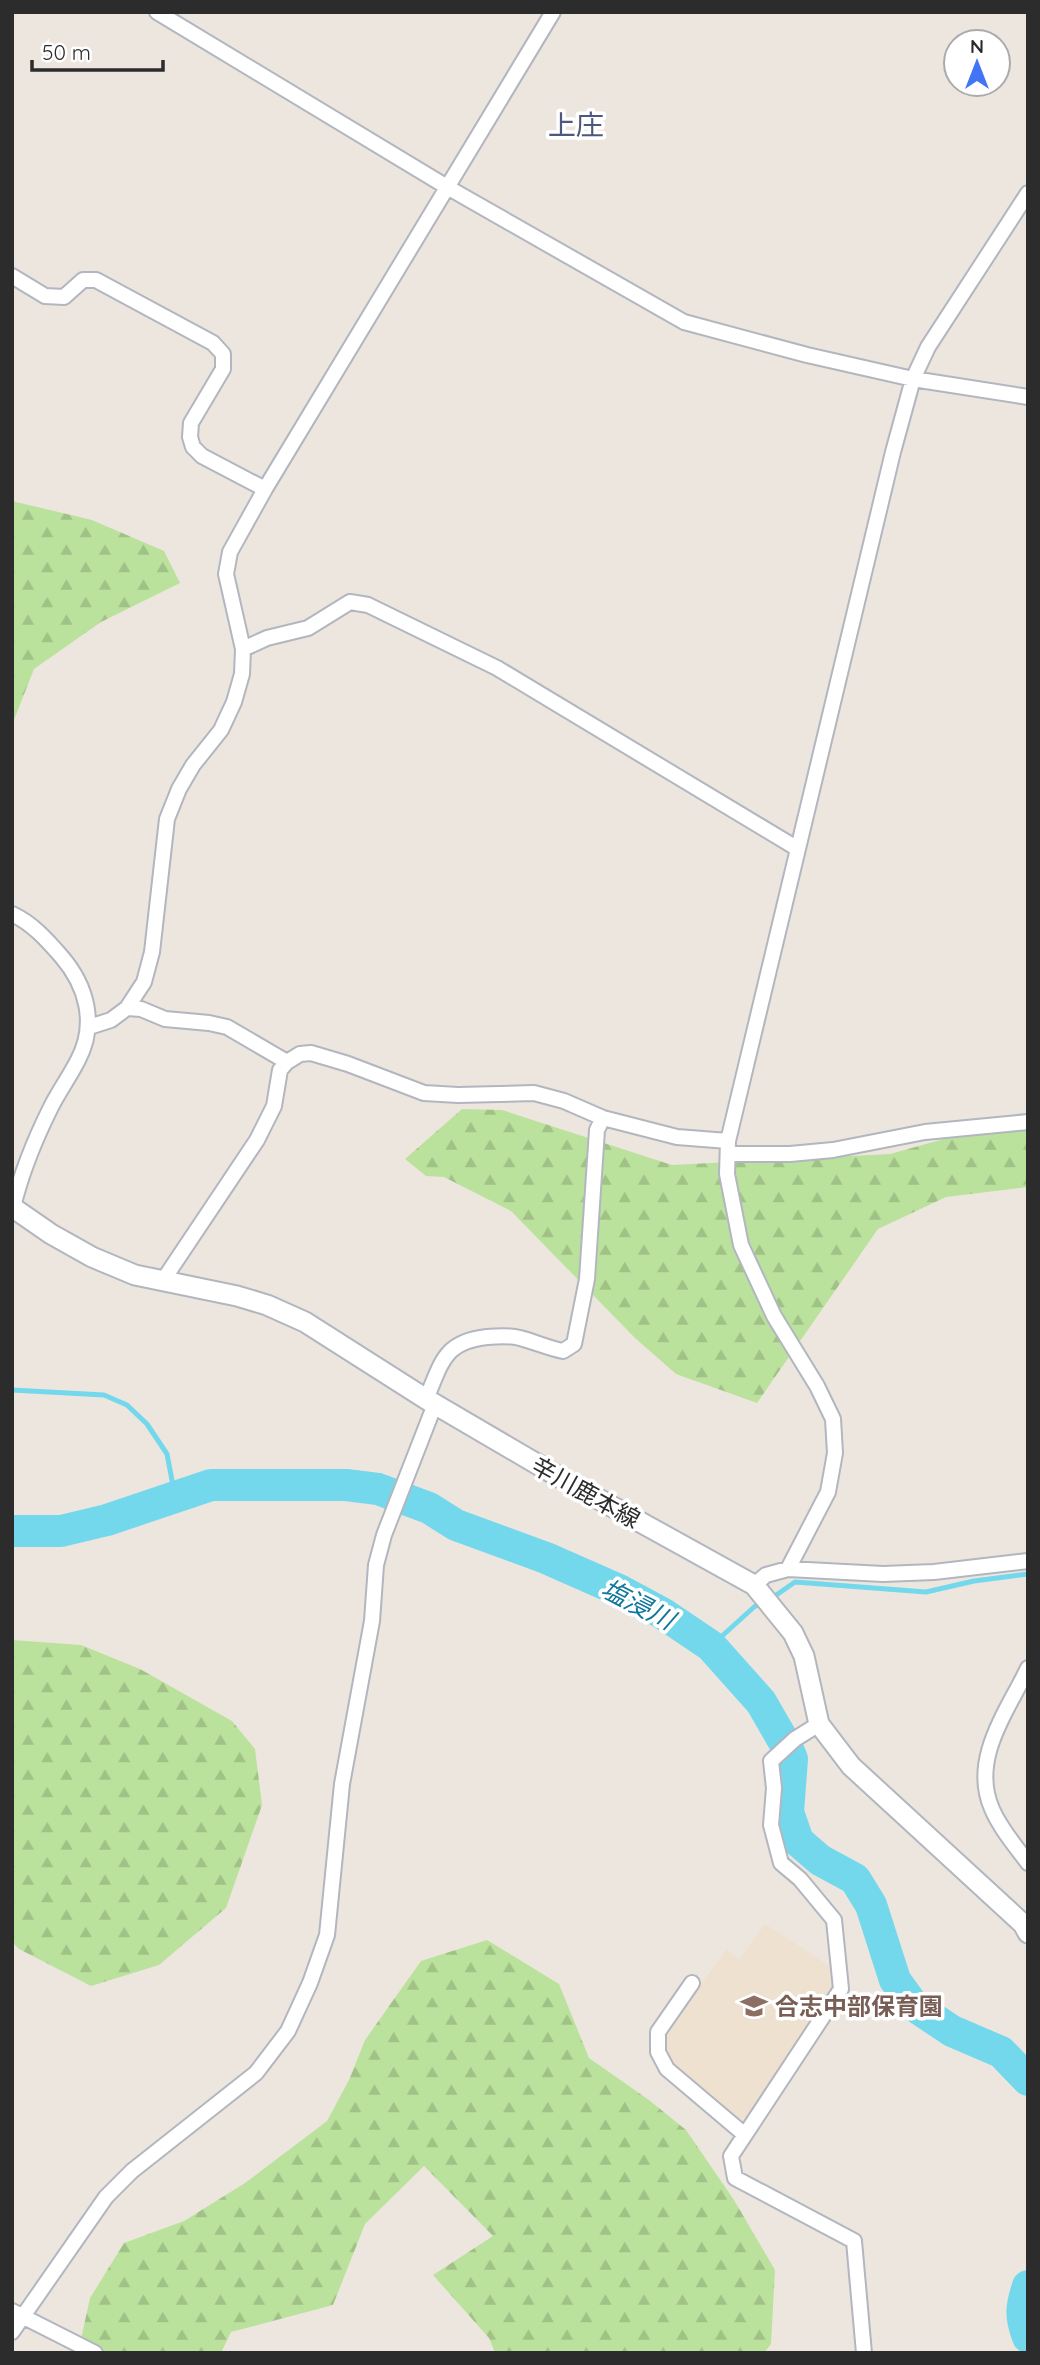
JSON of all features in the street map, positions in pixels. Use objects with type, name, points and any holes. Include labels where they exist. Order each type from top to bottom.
[{"type":"main road","name":"辛川鹿本線","points":[[12,1207],[51,1234],[92,1257],[135,1275],[164,1279],[267,1305],[305,1322],[565,1481],[757,1588],[793,1633],[804,1656],[819,1724],[851,1766],[1026,1925]]},
{"type":"street","points":[[157,12],[447,187],[684,322],[807,355],[912,379],[1028,397]]},
{"type":"street","points":[[89,1027],[111,1020],[127,1008],[144,982],[152,952],[167,819],[179,789],[193,765],[221,730],[242,674],[243,649],[226,574],[230,552],[265,489],[553,12]]},
{"type":"street","points":[[788,1569],[828,1492],[835,1453],[833,1419],[817,1386],[774,1316],[741,1245],[727,1174],[728,1148],[892,452],[912,379],[928,346],[1028,193]]},
{"type":"street","points":[[12,276],[45,296],[64,298],[83,281],[96,281],[213,343],[223,354],[223,369],[191,423],[190,438],[193,447],[202,456],[265,489]]},
{"type":"street","points":[[243,649],[267,638],[307,628],[350,602],[368,605],[497,668],[798,849]]},
{"type":"street","points":[[12,914],[25,920],[72,969],[85,996],[89,1027],[80,1058],[52,1104],[23,1167],[12,1207]]},
{"type":"street","points":[[127,1008],[141,1009],[165,1019],[227,1027],[287,1062]]},
{"type":"street","points":[[164,1279],[257,1140],[274,1106],[280,1070],[300,1054],[311,1053],[348,1064],[424,1093],[534,1093],[564,1101],[603,1118],[677,1137],[728,1148],[790,1154],[833,1150],[925,1132],[1028,1122]]},
{"type":"street","points":[[12,2332],[17,2314],[106,2197],[132,2171],[256,2073],[288,2031],[310,1983],[327,1935],[348,1745],[372,1621],[376,1565],[442,1362],[454,1346],[468,1339],[518,1337],[563,1351],[574,1344],[587,1279],[597,1130],[603,1118]]},
{"type":"street","points":[[757,1588],[766,1574],[788,1569],[883,1574],[934,1572],[1028,1561]]},
{"type":"street","points":[[1028,1668],[993,1735],[986,1758],[986,1784],[991,1809],[1028,1863]]},
{"type":"street","points":[[819,1724],[795,1739],[771,1761],[774,1788],[771,1825],[781,1863],[800,1879],[834,1920],[841,1989],[731,2156],[735,2178],[854,2241],[864,2353]]},
{"type":"street","points":[[692,1983],[657,2032],[657,2052],[667,2069],[745,2135]]},
{"type":"street","points":[[17,2314],[95,2353]]},
{"type":"shaded area","name":"合志中部保育園","points":[[765,1924],[834,1969],[834,1990],[748,2119],[733,2118],[676,2068],[664,2043],[672,2022],[727,1949],[739,1960]]},
{"type":"green space","points":[[12,501],[92,520],[164,551],[180,583],[101,622],[34,669],[12,725]]},
{"type":"green space","points":[[462,1109],[502,1110],[672,1165],[890,1154],[969,1132],[1028,1126],[1028,1187],[946,1197],[878,1229],[757,1403],[676,1374],[635,1338],[511,1211],[444,1177],[426,1176],[405,1159]]},
{"type":"green space","points":[[12,1640],[81,1645],[140,1669],[232,1721],[255,1749],[262,1805],[226,1908],[159,1965],[91,1986],[19,1949],[12,1942]]},
{"type":"green space","points":[[487,1940],[559,1984],[589,2058],[686,2130],[734,2200],[775,2270],[771,2344],[764,2353],[495,2353],[489,2338],[433,2275],[493,2236],[424,2166],[365,2224],[333,2305],[231,2332],[221,2353],[78,2353],[90,2298],[124,2243],[184,2221],[245,2183],[327,2121],[349,2080],[365,2040],[421,1961]]},
{"type":"waterway","points":[[12,1390],[104,1395],[127,1405],[147,1424],[167,1454],[175,1496]]},
{"type":"waterway","name":"塩浸川","points":[[12,1531],[61,1531],[107,1520],[211,1485],[346,1485],[378,1489],[429,1508],[456,1525],[546,1558],[621,1591],[662,1613],[711,1646],[761,1702],[792,1759],[788,1812],[798,1841],[820,1860],[855,1879],[871,1905],[895,1980],[913,2005],[952,2031],[1001,2052],[1028,2080]]},
{"type":"waterway","points":[[772,1598],[795,1582],[926,1592],[974,1581],[1028,1574]]},
{"type":"waterway","points":[[711,1646],[763,1602]]},
{"type":"waterway","name":"塩浸川","points":[[1028,2286],[1022,2311],[1028,2337]]},
{"type":"place","name":"合志中部保育園","points":[[754,2006]]},
{"type":"district","name":"上庄","points":[[576,124]]}]
